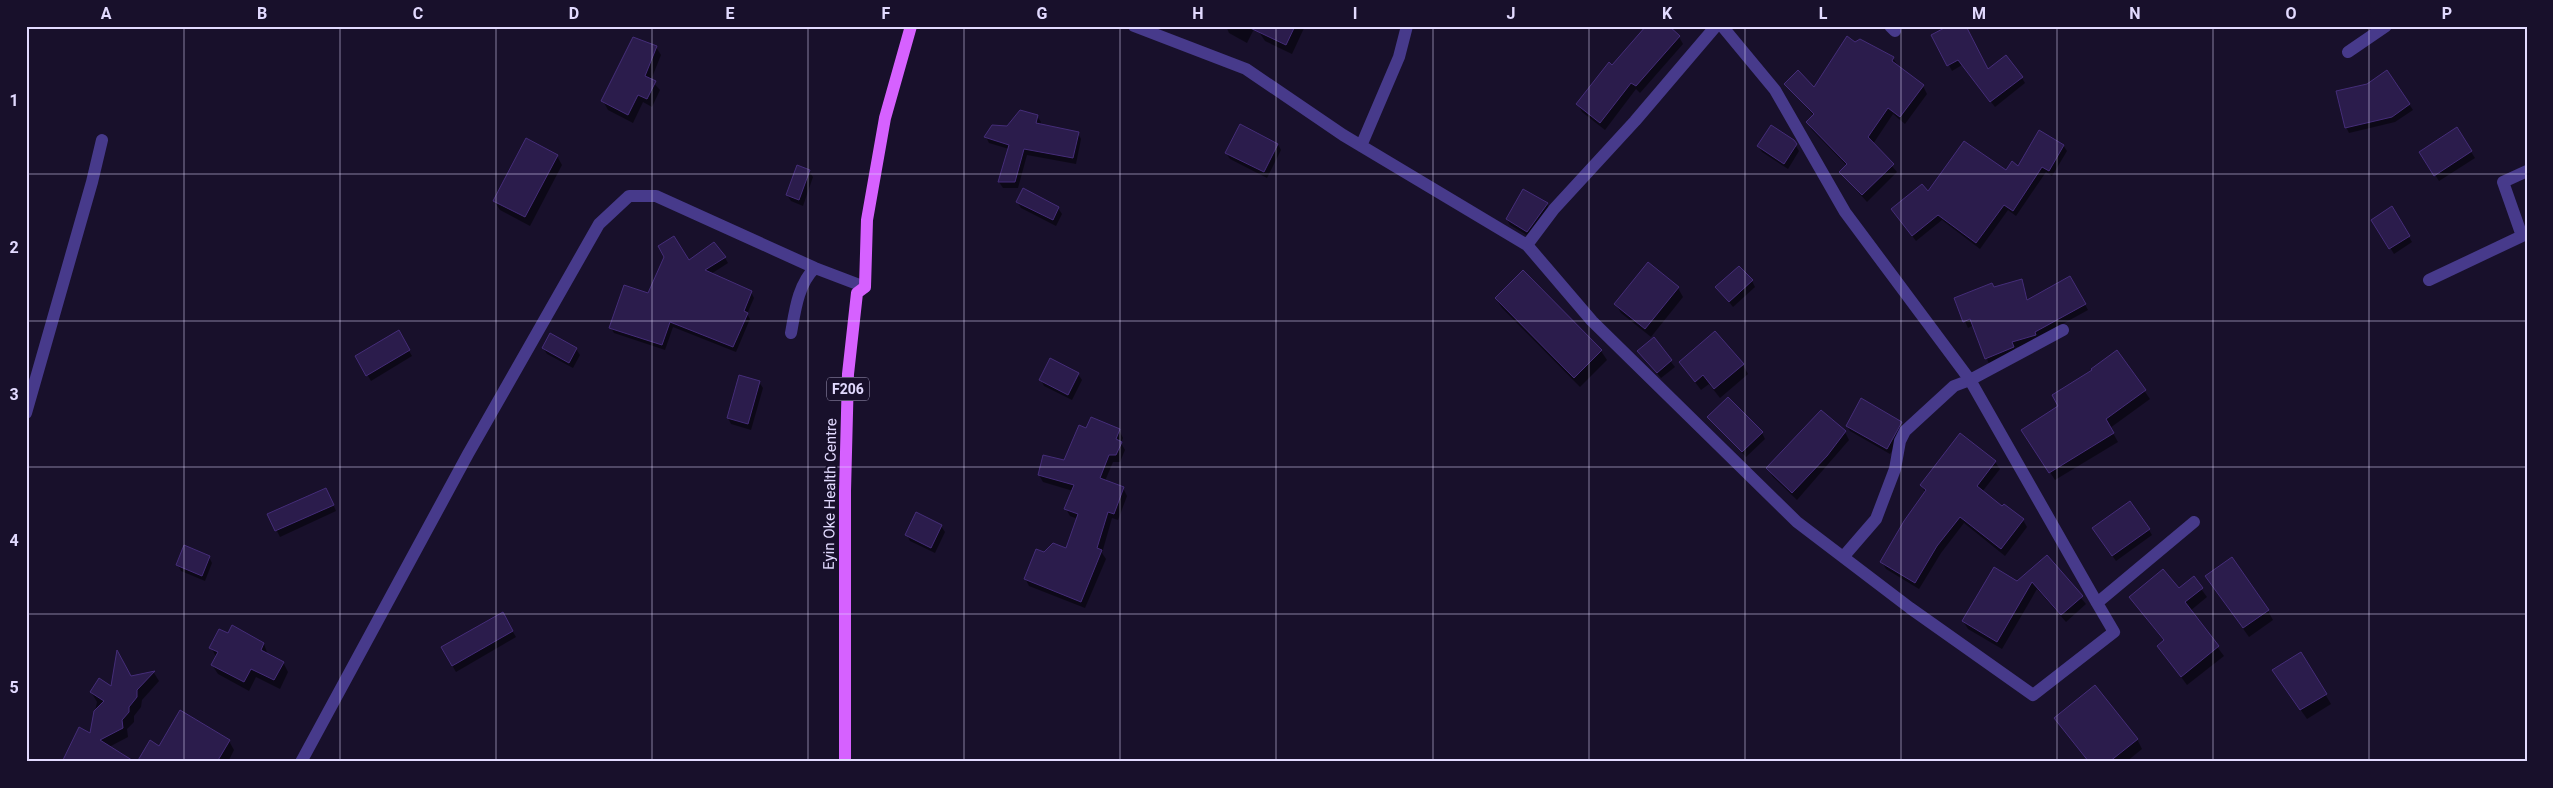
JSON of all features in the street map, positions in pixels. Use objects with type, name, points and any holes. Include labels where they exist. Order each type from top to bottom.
[{"type":"main road","name":"Eyin Oke Health Centre","points":[[845,762],[845,492],[848,374],[858,293],[865,287],[867,220],[885,118],[911,26]]},
{"type":"street","points":[[1134,26],[1246,69],[1361,146],[1527,245],[1592,321],[1796,522],[1844,556],[1910,608],[2033,695],[2114,632],[1970,380],[1844,212],[1775,90],[1722,26]]},
{"type":"street","points":[[1361,146],[1399,57],[1407,26]]},
{"type":"street","points":[[1527,245],[1554,209],[1635,121],[1716,26]]},
{"type":"street","points":[[2348,52],[2386,26]]},
{"type":"street","points":[[26,413],[92,182],[102,140]]},
{"type":"street","points":[[2429,280],[2522,236],[2503,182],[2527,171]]},
{"type":"street","points":[[301,762],[468,454],[599,224],[629,196],[656,196],[815,268],[865,287]]},
{"type":"street","points":[[791,333],[797,303],[806,276],[815,268]]},
{"type":"street","points":[[1844,556],[1879,512],[1896,469],[1900,441],[1905,431],[1954,386],[1970,380],[2063,330]]},
{"type":"street","points":[[2097,603],[2194,522]]},
{"type":"building","points":[[1246,26],[1295,26],[1286,45]]},
{"type":"building","points":[[1646,26],[1669,26],[1680,36],[1636,86],[1631,83],[1600,123],[1576,104],[1609,62],[1612,65]]},
{"type":"building","points":[[1948,26],[1966,26],[1988,69],[2006,55],[2023,77],[1990,102],[1958,60],[1947,66],[1931,35]]},
{"type":"building","points":[[1847,36],[1855,42],[1860,39],[1894,57],[1892,61],[1924,85],[1900,117],[1888,108],[1868,137],[1894,164],[1862,195],[1839,172],[1847,164],[1806,122],[1814,114],[1784,84],[1798,70],[1814,87]]},
{"type":"building","points":[[633,37],[657,46],[645,76],[656,81],[647,99],[638,95],[628,115],[601,101]]},
{"type":"building","points":[[2387,70],[2410,104],[2392,117],[2345,128],[2336,91],[2367,84]]},
{"type":"building","points":[[1020,110],[1038,115],[1036,123],[1079,132],[1073,158],[1024,149],[1015,182],[998,182],[1009,145],[984,137],[992,125],[1007,126]]},
{"type":"building","points":[[1240,124],[1278,144],[1264,172],[1225,153]]},
{"type":"building","points":[[1771,125],[1797,144],[1784,164],[1757,146]]},
{"type":"building","points":[[2457,127],[2472,151],[2434,176],[2419,152]]},
{"type":"building","points":[[2039,130],[2064,145],[2049,171],[2042,167],[2013,211],[2004,205],[1976,243],[1938,215],[1912,236],[1891,209],[1922,184],[1928,191],[1964,141],[2006,170],[2012,161],[2018,166]]},
{"type":"building","points":[[526,138],[558,155],[525,217],[493,201]]},
{"type":"building","points":[[797,165],[810,170],[799,200],[786,195]]},
{"type":"building","points":[[1023,188],[1059,207],[1053,220],[1016,202]]},
{"type":"building","points":[[1523,189],[1548,203],[1527,232],[1506,219]]},
{"type":"building","points":[[2392,206],[2410,236],[2389,249],[2371,220]]},
{"type":"building","points":[[674,236],[689,260],[714,242],[726,257],[705,270],[752,291],[744,311],[748,313],[733,347],[670,322],[662,345],[609,328],[624,285],[648,293],[664,257],[658,246]]},
{"type":"building","points":[[1648,262],[1679,287],[1645,329],[1614,304]]},
{"type":"building","points":[[1739,266],[1753,280],[1729,302],[1715,287]]},
{"type":"building","points":[[1523,270],[1602,350],[1574,378],[1495,298]]},
{"type":"building","points":[[2070,276],[2086,304],[2035,332],[2036,335],[2012,342],[2014,347],[1985,359],[1970,319],[1963,322],[1954,298],[1992,283],[1994,287],[2022,279],[2027,300]]},
{"type":"building","points":[[399,330],[410,350],[366,376],[355,356]]},
{"type":"building","points":[[1715,331],[1744,364],[1714,389],[1703,375],[1695,382],[1679,362]]},
{"type":"building","points":[[550,333],[577,348],[569,363],[542,348]]},
{"type":"building","points":[[1654,337],[1672,360],[1657,373],[1637,351]]},
{"type":"building","points":[[2117,350],[2146,390],[2106,419],[2114,433],[2049,473],[2021,430],[2058,406],[2052,395],[2092,370]]},
{"type":"building","points":[[1050,358],[1079,373],[1068,395],[1039,380]]},
{"type":"building","points":[[739,375],[760,381],[748,424],[727,418]]},
{"type":"building","points":[[1728,397],[1763,432],[1742,452],[1707,417]]},
{"type":"building","points":[[1861,398],[1902,422],[1887,449],[1846,426]]},
{"type":"building","points":[[1821,410],[1846,431],[1827,456],[1792,493],[1766,468]]},
{"type":"building","points":[[1091,417],[1120,429],[1116,439],[1122,442],[1116,455],[1109,455],[1100,478],[1124,487],[1114,514],[1108,512],[1097,548],[1102,550],[1081,602],[1024,579],[1036,549],[1044,552],[1053,543],[1066,548],[1078,514],[1064,509],[1074,485],[1038,475],[1043,455],[1064,460],[1079,425],[1086,428]]},
{"type":"building","points":[[1960,433],[1996,461],[1977,486],[2002,506],[2004,504],[2024,519],[2001,549],[1960,517],[1937,546],[1915,583],[1880,562],[1904,521],[1926,490],[1920,485]]},
{"type":"building","points":[[326,488],[334,505],[275,531],[267,514]]},
{"type":"building","points":[[2130,501],[2150,529],[2112,556],[2092,528]]},
{"type":"building","points":[[916,512],[942,525],[931,548],[905,535]]},
{"type":"building","points":[[184,545],[210,556],[202,576],[176,565]]},
{"type":"building","points":[[2047,555],[2083,596],[2061,615],[2032,582],[1997,642],[1962,621],[1994,567],[2017,581]]},
{"type":"building","points":[[2232,557],[2269,610],[2243,628],[2205,576]]},
{"type":"building","points":[[2163,569],[2179,588],[2194,576],[2203,588],[2185,602],[2219,646],[2181,677],[2157,646],[2164,640],[2129,597]]},
{"type":"building","points":[[503,612],[513,631],[452,666],[441,647]]},
{"type":"building","points":[[232,625],[264,643],[261,650],[284,662],[274,680],[251,669],[244,682],[211,665],[218,652],[209,648],[219,629],[228,633]]},
{"type":"building","points":[[117,650],[131,676],[155,671],[137,690],[137,697],[122,720],[123,728],[100,740],[135,762],[62,762],[79,727],[90,733],[94,711],[104,701],[90,692],[99,678],[111,686]]},
{"type":"building","points":[[2301,652],[2327,694],[2300,710],[2272,670]]},
{"type":"building","points":[[2095,685],[2138,739],[2109,762],[2089,762],[2054,718]]},
{"type":"building","points":[[180,710],[230,740],[217,762],[137,762],[150,740],[159,746]]}]
